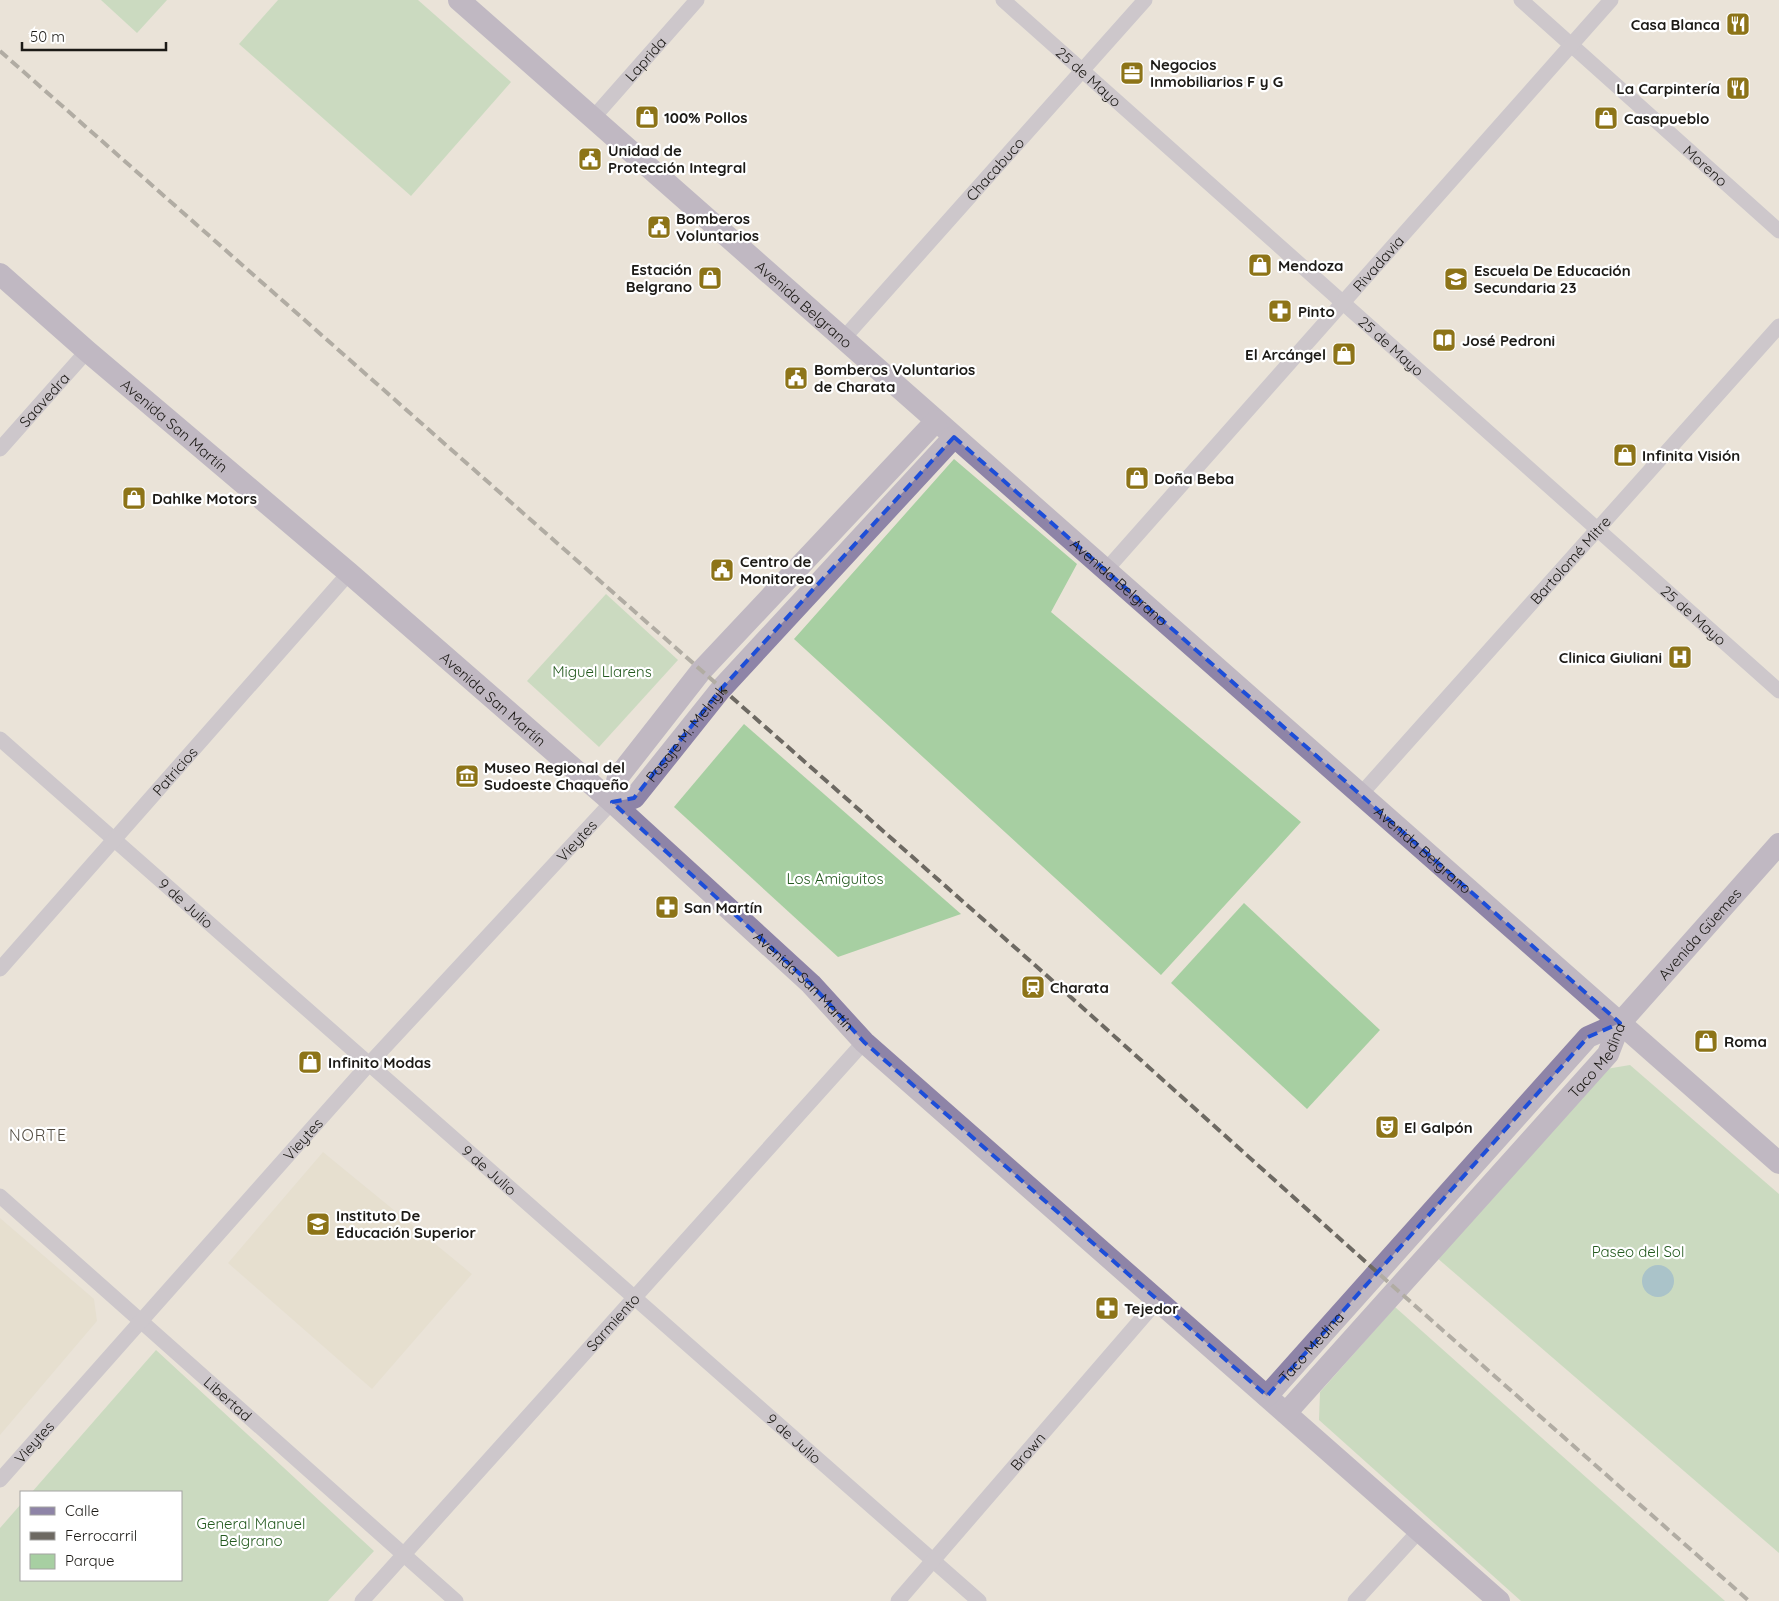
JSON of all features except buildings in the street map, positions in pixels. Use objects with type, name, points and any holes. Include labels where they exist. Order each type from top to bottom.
[{"type":"main road","name":"Avenida Belgrano","points":[[459,0],[1779,1163]]},
{"type":"main road","name":"Avenida San Martín","points":[[0,274],[87,351],[349,573],[612,802],[811,984],[864,1042],[1499,1601]]},
{"type":"main road","name":"Pasaje M. Melnyk","points":[[936,420],[701,671],[618,777],[612,802],[634,798],[721,689],[954,437]]},
{"type":"main road","name":"Avenida Güemes","points":[[1620,1023],[1779,844]]},
{"type":"main road","name":"Taco Medina","points":[[1267,1396],[1588,1037],[1620,1023]]},
{"type":"main road","name":"Taco Medina","points":[[1286,1413],[1608,1054],[1620,1023]]},
{"type":"street","name":"Laprida","points":[[592,118],[698,0]]},
{"type":"street","name":"25 de Mayo","points":[[1003,0],[1779,691]]},
{"type":"street","name":"Chacabuco","points":[[843,339],[1145,0]]},
{"type":"street","name":"Moreno","points":[[1521,0],[1779,231]]},
{"type":"street","name":"Rivadavia","points":[[1106,570],[1610,0]]},
{"type":"street","name":"Bartolomé Mitre","points":[[1361,794],[1779,326]]},
{"type":"street","name":"Saavedra","points":[[0,449],[87,351]]},
{"type":"street","name":"Patricios","points":[[0,969],[349,573]]},
{"type":"street","name":"9 de Julio","points":[[0,739],[978,1601]]},
{"type":"street","name":"Vieytes","points":[[0,1480],[369,1064],[612,802]]},
{"type":"street","name":"Sarmiento","points":[[362,1601],[864,1042]]},
{"type":"street","name":"Libertad","points":[[0,1196],[456,1601]]},
{"type":"street","name":"Brown","points":[[898,1601],[1156,1301]]},
{"type":"street","points":[[1355,1601],[1419,1531]]},
{"type":"highlighted area","points":[[954,437],[1620,1023],[1588,1037],[1267,1396],[864,1042],[811,984],[612,802],[634,798],[721,689]]},
{"type":"shaded area","points":[[323,1152],[472,1274],[372,1389],[228,1263]]},
{"type":"shaded area","points":[[0,1218],[94,1299],[97,1321],[0,1435]]},
{"type":"green space","points":[[101,0],[167,0],[137,33]]},
{"type":"green space","points":[[278,0],[418,0],[511,82],[411,196],[239,44]]},
{"type":"green space","points":[[954,459],[1077,564],[1051,612],[1301,822],[1161,975],[794,639]]},
{"type":"green space","name":"Miguel Llarens","points":[[606,594],[678,660],[599,747],[527,681]]},
{"type":"green space","name":"Los Amiguitos","points":[[744,724],[961,914],[838,957],[674,807]]},
{"type":"green space","points":[[1244,903],[1380,1030],[1307,1109],[1171,983]]},
{"type":"green space","name":"Paseo del Sol","points":[[1630,1065],[1779,1194],[1779,1553],[1436,1257],[1606,1069]]},
{"type":"green space","points":[[1395,1307],[1725,1601],[1521,1601],[1319,1420],[1320,1392]]},
{"type":"green space","name":"General Manuel Belgrano","points":[[156,1350],[374,1551],[328,1601],[0,1601],[0,1528],[20,1505],[20,1581],[182,1581],[182,1491],[33,1491]]},
{"type":"water","points":[[1658,1265],[1664,1266],[1669,1270],[1673,1275],[1673,1287],[1669,1292],[1664,1296],[1658,1297],[1652,1296],[1647,1292],[1643,1287],[1642,1281],[1643,1275],[1647,1270],[1652,1266]]},
{"type":"railway","points":[[0,51],[1045,974],[1378,1273],[1749,1601]]},
{"type":"place","name":"Casa Blanca","points":[[1738,24]]},
{"type":"place","name":"Negocios Inmobiliarios F y G","points":[[1132,73]]},
{"type":"place","name":"La Carpintería","points":[[1738,88]]},
{"type":"place","name":"100% Pollos","points":[[647,117]]},
{"type":"place","name":"Casapueblo","points":[[1606,118]]},
{"type":"place","name":"Unidad de Protección Integral","points":[[590,159]]},
{"type":"place","name":"Bomberos Voluntarios","points":[[659,227]]},
{"type":"place","name":"Mendoza","points":[[1260,265]]},
{"type":"place","name":"Estación Belgrano","points":[[710,278]]},
{"type":"place","name":"Escuela De Educación Secundaria 23","points":[[1456,279]]},
{"type":"place","name":"Pinto","points":[[1280,311]]},
{"type":"place","name":"José Pedroni","points":[[1444,340]]},
{"type":"place","name":"El Arcángel","points":[[1344,354]]},
{"type":"place","name":"Bomberos Voluntarios de Charata","points":[[796,378]]},
{"type":"place","name":"Infinita Visión","points":[[1625,455]]},
{"type":"place","name":"Doña Beba","points":[[1137,478]]},
{"type":"place","name":"Dahlke Motors","points":[[134,498]]},
{"type":"place","name":"Centro de Monitoreo","points":[[722,570]]},
{"type":"place","name":"Clinica Giuliani","points":[[1680,657]]},
{"type":"place","name":"Museo Regional del Sudoeste Chaqueño","points":[[467,776]]},
{"type":"place","name":"San Martín","points":[[667,907]]},
{"type":"place","name":"Charata","points":[[1033,987]]},
{"type":"place","name":"Roma","points":[[1706,1041]]},
{"type":"place","name":"Infinito Modas","points":[[310,1062]]},
{"type":"place","name":"El Galpón","points":[[1387,1127]]},
{"type":"place","name":"Instituto De Educación Superior","points":[[318,1224]]},
{"type":"place","name":"Tejedor","points":[[1107,1308]]},
{"type":"district","name":"NORTE","points":[[38,1135]]}]
